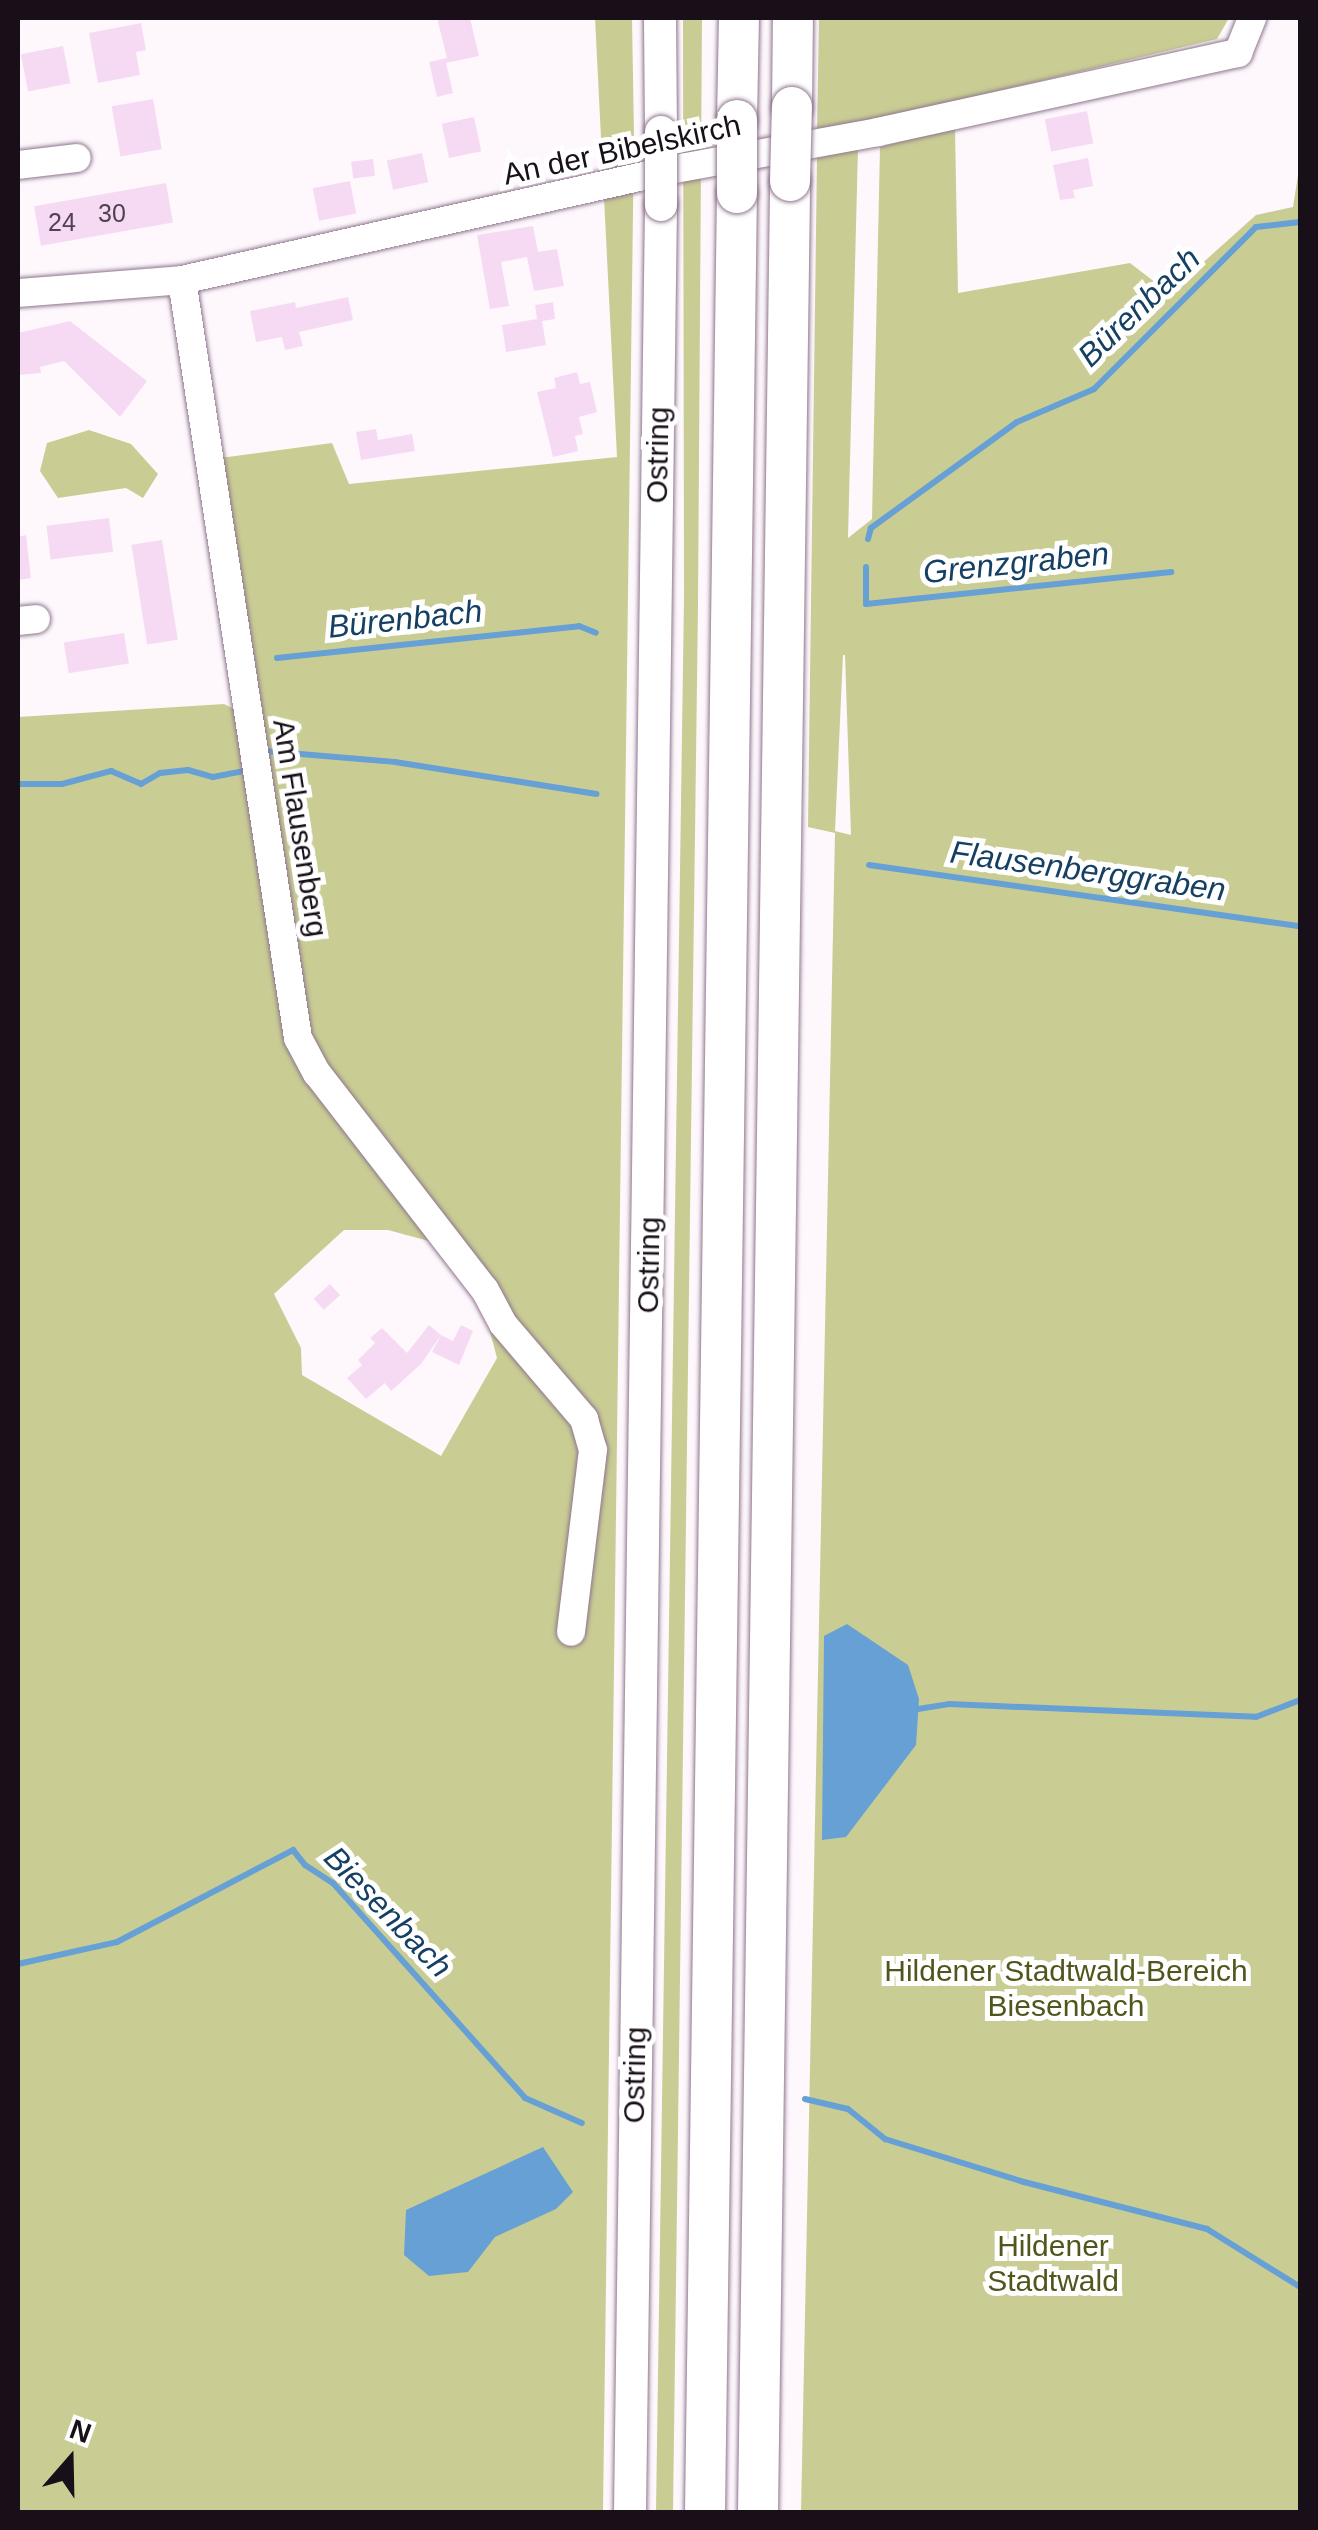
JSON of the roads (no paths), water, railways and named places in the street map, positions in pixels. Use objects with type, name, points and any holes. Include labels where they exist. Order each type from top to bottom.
[{"type":"highway","points":[[705,2512],[739,18]]},
{"type":"highway","points":[[758,2512],[793,18]]},
{"type":"main road","name":"Ostring","points":[[630,2512],[660,18]]},
{"type":"street","name":"An der Bibelskirch","points":[[18,292],[182,280],[645,175],[878,132],[1238,53],[1252,18]]},
{"type":"street","points":[[18,165],[77,158]]},
{"type":"street","name":"Am Flausenberg","points":[[182,280],[298,1038],[317,1073],[485,1290],[503,1324],[584,1419],[593,1450],[571,1632]]},
{"type":"water","points":[[847,1624],[908,1665],[919,1699],[916,1745],[846,1837],[822,1840],[824,1636]]},
{"type":"water","points":[[543,2147],[573,2192],[556,2209],[495,2237],[468,2272],[429,2276],[404,2255],[406,2210]]},
{"type":"waterway","name":"Bürenbach","points":[[868,539],[871,528],[1017,422],[1094,389],[1256,227],[1300,222]]},
{"type":"waterway","name":"Grenzgraben","points":[[866,567],[866,604],[1171,572]]},
{"type":"waterway","name":"Bürenbach","points":[[277,658],[579,626],[596,633]]},
{"type":"waterway","name":"Flausenberggraben","points":[[265,751],[395,762],[596,794]]},
{"type":"waterway","name":"Bürenbach","points":[[18,784],[62,784],[111,771],[141,784],[160,773],[188,770],[213,777],[244,771]]},
{"type":"waterway","name":"Flausenberggraben","points":[[869,865],[1300,926]]},
{"type":"waterway","points":[[918,1709],[949,1704],[1256,1717],[1300,1700]]},
{"type":"waterway","name":"Biesenbach","points":[[18,1964],[117,1942],[293,1850],[305,1865],[333,1883],[525,2098],[582,2123]]},
{"type":"waterway","name":"Biesenbach","points":[[805,2099],[848,2109],[885,2139],[1024,2182],[1207,2229],[1300,2287]]},
{"type":"park label","name":"Hildener Stadtwald-Bereich Biesenbach","points":[[1066,1988]]},
{"type":"park label","name":"Hildener Stadtwald","points":[[1053,2263]]}]
